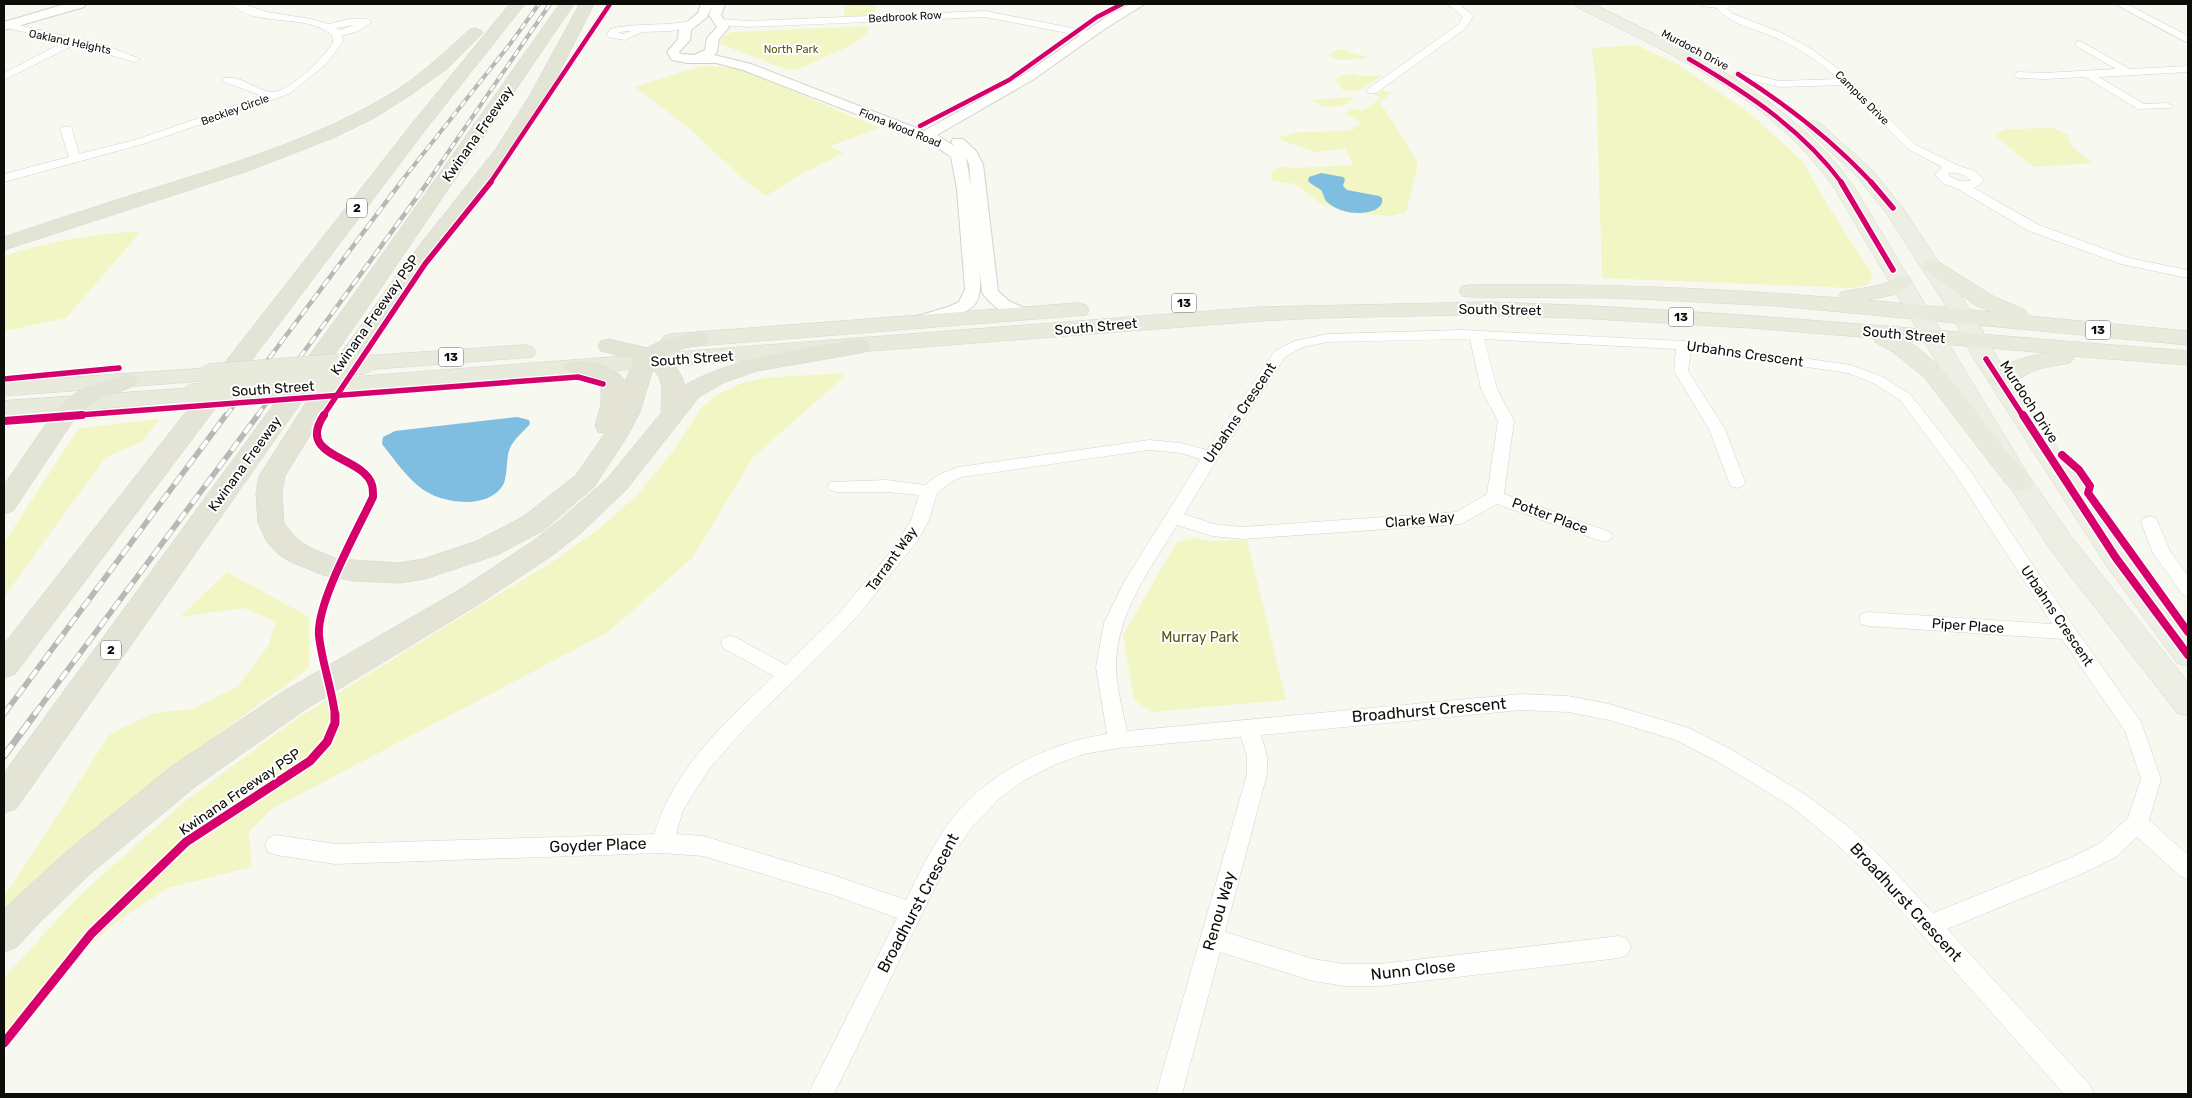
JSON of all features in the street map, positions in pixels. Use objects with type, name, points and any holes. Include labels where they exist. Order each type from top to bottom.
[{"type":"highway","points":[[4,244],[73,220],[232,170],[333,131],[360,118],[411,88],[442,66],[502,4]]},
{"type":"highway","name":"2","points":[[4,666],[420,125],[518,4]]},
{"type":"highway","name":"Kwinana Freeway","points":[[4,799],[360,302],[567,4]]},
{"type":"highway","points":[[587,4],[554,68],[522,123],[479,184],[414,265],[316,406],[272,476],[269,493],[271,523],[277,535],[288,547],[301,555],[333,568],[375,573],[399,573],[461,558],[511,536],[553,509],[584,481],[616,435],[650,360],[667,347],[698,339]]},
{"type":"highway","points":[[1932,266],[2004,311],[2046,325]]},
{"type":"highway","points":[[1640,292],[1849,297],[1887,290],[1901,282]]},
{"type":"highway","name":"South Street","points":[[4,389],[609,346],[1023,314],[1317,295],[1488,291],[1640,292],[1918,313],[2188,338]]},
{"type":"highway","name":"South Street","points":[[4,409],[860,346],[1260,314],[1367,309],[1489,309],[1639,315],[2188,358]]},
{"type":"highway","points":[[1873,332],[1891,340],[1930,369],[1947,387],[1993,451],[2020,484]]},
{"type":"highway","points":[[609,346],[637,351],[650,360],[672,382],[673,414]]},
{"type":"highway","points":[[4,935],[78,863],[184,776],[295,700],[470,597],[543,548],[571,526],[617,484],[691,392],[724,374],[752,366],[860,346]]},
{"type":"highway","points":[[2000,380],[2012,370],[2026,365],[2079,357],[2162,364],[2188,363]]},
{"type":"highway","points":[[553,509],[582,472],[601,439],[614,409],[615,392],[613,381],[604,373],[576,367]]},
{"type":"highway","points":[[4,505],[64,416],[75,404],[94,390],[126,380]]},
{"type":"main road","points":[[5,26],[79,4]]},
{"type":"main road","name":"Murdoch Drive","points":[[1582,4],[1718,76],[1787,124],[1812,146],[1835,173],[2020,484],[2063,546],[2188,704]]},
{"type":"main road","name":"Murdoch Drive","points":[[1604,4],[1738,74],[1777,90],[1865,174],[1893,208],[1932,266],[1964,317],[1976,342],[2116,558],[2188,655]]},
{"type":"street","points":[[236,4],[257,13],[311,22],[326,27],[337,34],[355,29],[367,22],[351,22],[326,27]]},
{"type":"street","name":"Fiona Wood Road","points":[[707,4],[702,15],[689,28],[684,40],[673,54],[681,58],[716,59],[747,67],[922,131],[947,136],[963,146],[971,154],[976,164],[990,292],[1003,305],[1023,314]]},
{"type":"street","points":[[698,58],[711,52],[716,31],[715,15],[719,4]]},
{"type":"street","points":[[922,131],[1009,89],[1064,54],[1097,17],[1122,4]]},
{"type":"street","points":[[1080,35],[1139,4]]},
{"type":"street","points":[[1441,4],[1451,8],[1465,20]]},
{"type":"street","points":[[1372,91],[1460,29],[1468,16],[1452,4]]},
{"type":"street","points":[[1705,4],[1724,5]]},
{"type":"street","points":[[2120,4],[2188,40]]},
{"type":"street","name":"Campus Drive","points":[[1724,5],[1728,15],[1778,35],[1806,50],[1839,74],[1844,82],[1912,147],[1925,155],[1974,176],[1978,180],[1977,183]]},
{"type":"street","points":[[2123,18],[2145,17]]},
{"type":"street","name":"Bedbrook Row","points":[[716,31],[872,20],[984,18],[1080,35]]},
{"type":"street","name":"Fiona Wood Road","points":[[689,28],[706,21],[716,31],[922,131],[958,155],[964,189],[973,289],[966,305],[954,311],[910,323]]},
{"type":"street","name":"Oakland Heights","points":[[5,26],[118,52],[135,59]]},
{"type":"street","points":[[623,26],[613,32],[612,35],[623,37],[649,26],[689,28]]},
{"type":"street","points":[[635,32],[670,32],[689,28]]},
{"type":"street","name":"Beckley Circle","points":[[4,178],[158,136],[273,96],[298,85],[308,76],[334,49],[338,42],[337,34]]},
{"type":"street","points":[[4,78],[74,42]]},
{"type":"street","points":[[2080,44],[2128,72]]},
{"type":"street","points":[[2097,54],[2113,53]]},
{"type":"street","points":[[2018,75],[2044,76],[2188,69]]},
{"type":"street","points":[[2088,74],[2142,107],[2167,106]]},
{"type":"street","points":[[228,80],[273,96]]},
{"type":"street","points":[[1777,90],[1844,82]]},
{"type":"street","points":[[66,129],[75,159]]},
{"type":"street","name":"Campus Drive","points":[[1925,155],[1942,172],[1941,175],[1944,178],[1960,184]]},
{"type":"street","points":[[1942,172],[1955,169]]},
{"type":"street","points":[[1960,184],[1972,185],[1977,183],[1982,192],[1982,198]]},
{"type":"street","points":[[1960,184],[2034,228],[2126,261],[2188,274]]},
{"type":"street","points":[[1476,335],[1489,389],[1506,421],[1495,496]]},
{"type":"street","name":"Urbahns Crescent","points":[[1118,740],[1106,668],[1113,623],[1130,587],[1211,456],[1280,354],[1299,344],[1328,338],[1476,335],[1684,345],[1851,368],[1878,380],[1905,396],[1963,473],[2067,632],[2134,728],[2151,779],[2137,823],[2108,850],[2078,865],[1930,926]]},
{"type":"street","points":[[1684,345],[1681,371],[1717,430],[1737,482]]},
{"type":"street","points":[[836,486],[887,486],[928,490],[940,479],[959,472],[1149,445],[1181,448],[1211,456]]},
{"type":"street","name":"Tarrant Way","points":[[662,843],[674,808],[702,762],[730,730],[818,646],[862,599],[914,532],[921,517],[928,490]]},
{"type":"street","name":"Clarke Way","points":[[1173,517],[1212,530],[1242,533],[1461,518],[1495,496]]},
{"type":"street","name":"Potter Place","points":[[1495,496],[1604,536]]},
{"type":"street","points":[[2150,522],[2162,553],[2188,589]]},
{"type":"street","name":"Piper Place","points":[[1868,619],[2067,632]]},
{"type":"street","points":[[730,643],[788,675]]},
{"type":"street","name":"Broadhurst Crescent","points":[[821,1094],[910,912],[952,835],[976,807],[1016,775],[1047,759],[1083,746],[1118,740],[1521,702],[1568,704],[1609,712],[1682,734],[1725,756],[1798,801],[1841,834],[1878,868],[2081,1094]]},
{"type":"street","name":"Renou Way","points":[[1169,1094],[1257,774],[1257,756],[1249,728]]},
{"type":"street","points":[[2137,823],[2188,869]]},
{"type":"street","name":"Goyder Place","points":[[276,846],[335,854],[662,843],[703,846],[910,912]]},
{"type":"street","name":"Nunn Close","points":[[1211,938],[1313,970],[1345,975],[1380,975],[1619,947]]},
{"type":"green space","points":[[845,4],[875,4],[875,13],[872,15],[844,16]]},
{"type":"green space","name":"North Park","points":[[868,26],[867,33],[855,43],[802,68],[788,70],[720,44],[723,37],[732,32]]},
{"type":"green space","points":[[1636,45],[1677,64],[1751,114],[1802,161],[1873,276],[1867,285],[1850,288],[1602,278],[1596,85],[1592,48]]},
{"type":"green space","points":[[1338,49],[1370,58],[1340,60],[1328,56]]},
{"type":"green space","points":[[701,66],[730,67],[746,71],[879,128],[830,146],[844,153],[800,175],[766,196],[743,179],[690,129],[635,87]]},
{"type":"green space","points":[[1356,74],[1357,76],[1383,75],[1374,82],[1354,91],[1343,90],[1336,80],[1342,75]]},
{"type":"green space","points":[[1383,90],[1392,93],[1380,102],[1418,163],[1406,212],[1391,216],[1350,213],[1321,204],[1296,184],[1273,181],[1271,174],[1281,166],[1295,168],[1354,165],[1345,149],[1315,152],[1281,140],[1279,136],[1290,135],[1289,133],[1354,130],[1353,127],[1361,122],[1345,114],[1354,108],[1362,111],[1382,98],[1375,95]]},
{"type":"green space","points":[[1349,97],[1353,99],[1344,105],[1332,107],[1327,107],[1312,100]]},
{"type":"green space","points":[[2052,128],[2070,135],[2068,137],[2072,146],[2092,163],[2034,167],[1995,136],[2004,129]]},
{"type":"green space","points":[[141,231],[66,318],[4,331],[4,256],[71,239]]},
{"type":"green space","points":[[844,373],[844,377],[754,456],[693,557],[608,632],[272,809],[249,832],[252,867],[168,888],[116,922],[31,1000],[4,1036],[4,978],[79,896],[183,803],[296,719],[551,563],[599,529],[637,495],[671,454],[700,410],[716,395],[740,384],[763,378]]},
{"type":"green space","points":[[160,419],[142,441],[105,458],[4,597],[4,543],[79,428]]},
{"type":"green space","name":"Murray Park","points":[[1194,538],[1212,541],[1247,540],[1286,700],[1152,712],[1134,700],[1123,635],[1177,542]]},
{"type":"green space","points":[[227,572],[309,617],[309,668],[172,768],[17,906],[4,905],[4,897],[110,734],[154,713],[193,709],[238,686],[268,646],[276,622],[244,608],[180,617]]},
{"type":"water","points":[[1321,173],[1343,177],[1345,179],[1343,186],[1347,190],[1379,196],[1382,198],[1382,204],[1375,210],[1363,213],[1343,211],[1331,205],[1326,201],[1321,190],[1308,181],[1309,177]]},
{"type":"water","points":[[517,417],[529,420],[530,424],[510,448],[503,484],[494,494],[478,501],[454,501],[428,493],[409,477],[382,444],[383,437],[395,431]]},
{"type":"railway","points":[[400,183],[510,44],[539,4]]},
{"type":"railway","points":[[427,183],[550,4]]},
{"type":"railway","points":[[226,416],[401,182]]},
{"type":"railway","points":[[257,416],[428,182]]},
{"type":"railway","points":[[4,714],[226,415]]},
{"type":"railway","points":[[34,715],[258,415]]},
{"type":"railway","points":[[4,756],[35,714]]},
{"type":"cycle path","name":"Kwinana Freeway PSP","points":[[4,1043],[91,934],[186,842],[310,761],[327,742],[335,723],[335,714],[319,635],[321,620],[340,565],[373,497],[372,485],[366,475],[323,447],[317,438],[316,427],[425,264],[500,170],[610,4]]},
{"type":"cycle path","points":[[920,126],[1009,80],[1097,17],[1122,4]]},
{"type":"cycle path","points":[[1689,59],[1748,95],[1785,123],[1819,154],[1850,195],[1893,270]]},
{"type":"cycle path","points":[[1738,74],[1781,102],[1822,134],[1859,169],[1893,208]]},
{"type":"cycle path","points":[[1986,359],[2116,558],[2188,655]]},
{"type":"cycle path","points":[[4,379],[119,368]]},
{"type":"cycle path","points":[[4,421],[578,377],[603,384]]},
{"type":"cycle path","points":[[2062,455],[2079,470],[2090,486],[2088,493],[2188,632]]}]
